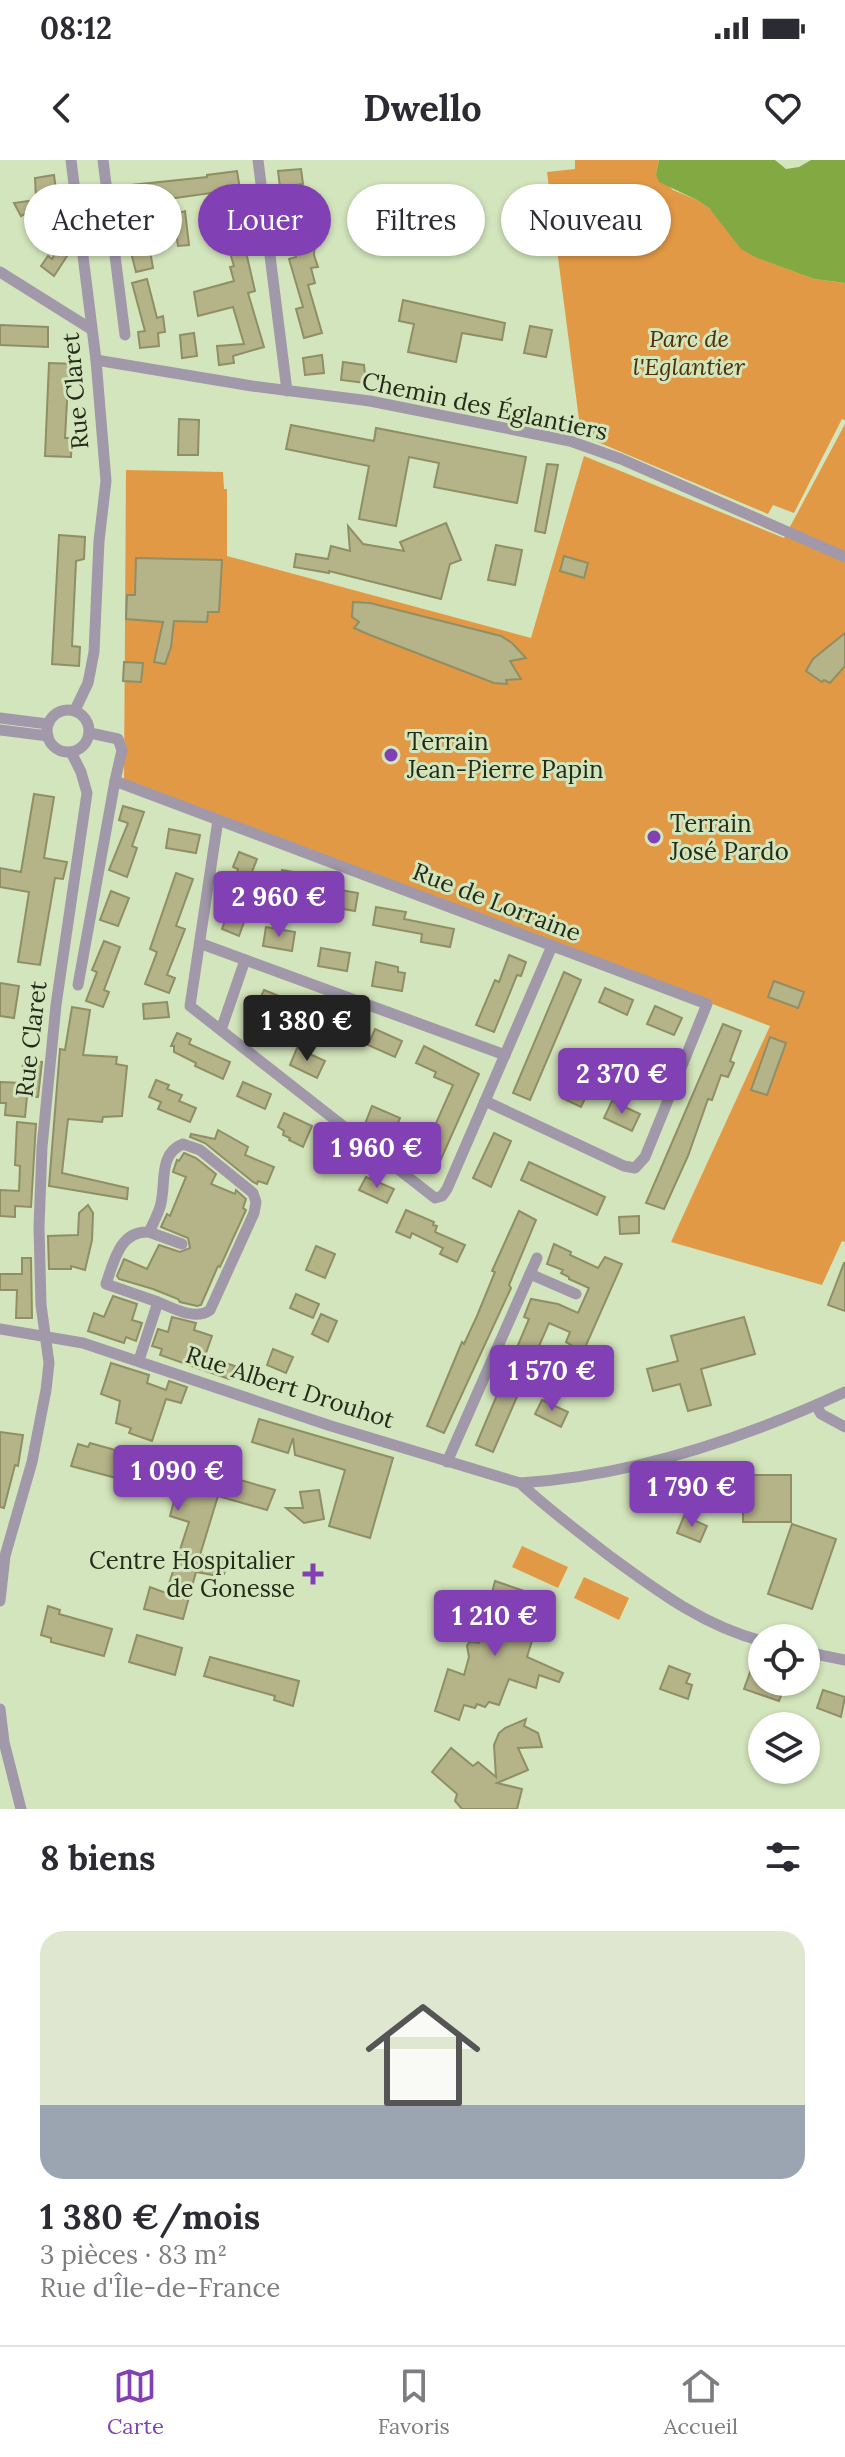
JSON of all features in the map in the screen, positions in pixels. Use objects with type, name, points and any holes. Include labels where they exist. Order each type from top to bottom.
[{"type":"street","name":"Rue Claret","points":[[71,160],[96,360],[105,466],[94,652],[88,683],[75,710]]},
{"type":"street","points":[[103,160],[125,335]]},
{"type":"street","points":[[258,160],[287,391]]},
{"type":"street","points":[[0,272],[91,329]]},
{"type":"street","name":"Chemin des Églantiers","points":[[96,360],[370,401],[570,441],[600,450],[845,557]]},
{"type":"street","points":[[75,710],[83,715],[90,733],[87,742],[71,752],[57,749],[48,730],[59,711],[75,710]]},
{"type":"street","points":[[0,718],[48,730]]},
{"type":"street","points":[[0,730],[48,730]]},
{"type":"street","points":[[78,985],[122,750],[118,739],[90,733]]},
{"type":"street","name":"Rue Claret","points":[[0,1601],[5,1535],[32,1462],[49,1363],[41,1305],[39,1227],[42,1147],[56,1005],[87,793],[71,752]]},
{"type":"street","name":"Rue de Lorraine","points":[[115,781],[707,1004],[645,1157],[635,1168],[624,1166],[485,1101]]},
{"type":"street","points":[[218,820],[202,944],[190,1006],[435,1198],[442,1196],[552,946]]},
{"type":"street","points":[[202,944],[505,1055]]},
{"type":"street","points":[[221,1030],[245,960]]},
{"type":"street","points":[[149,1232],[161,1206],[166,1160],[173,1148],[183,1144],[200,1150],[253,1193],[256,1202],[254,1213],[210,1310],[203,1315],[194,1315],[106,1284],[119,1249],[129,1236],[139,1231],[149,1232],[182,1244]]},
{"type":"street","points":[[447,1462],[537,1258]]},
{"type":"street","points":[[530,1274],[576,1294]]},
{"type":"street","points":[[139,1360],[158,1302]]},
{"type":"street","name":"Rue Albert Drouhot","points":[[0,1329],[83,1343],[317,1421],[520,1483]]},
{"type":"street","points":[[520,1483],[549,1481],[678,1456],[738,1436],[845,1392]]},
{"type":"street","points":[[816,1405],[821,1414],[845,1427]]},
{"type":"street","points":[[520,1483],[548,1509],[677,1604],[703,1620],[748,1636]]},
{"type":"street","points":[[820,1655],[845,1660]]},
{"type":"street","points":[[0,1709],[4,1742],[21,1809]]},
{"type":"green space","name":"Parc de l'Eglantier","points":[[575,160],[659,160],[656,174],[667,184],[549,184],[547,172],[575,169]]},
{"type":"green space","name":"Parc de l'Eglantier","points":[[671,188],[709,208],[758,258],[814,279],[845,283],[845,420],[842,419],[794,513],[773,505],[768,514],[581,435],[558,256],[671,256]]},
{"type":"green space","points":[[845,424],[845,1242],[842,1241],[822,1285],[671,1242],[770,1026],[124,779],[126,470],[223,472],[224,489],[227,489],[227,556],[531,638],[584,456],[784,538]]},
{"type":"green space","points":[[522,1546],[568,1567],[558,1588],[512,1567]]},
{"type":"green space","points":[[584,1577],[629,1598],[619,1620],[574,1598]]},
{"type":"shaded area","points":[[659,160],[775,160],[786,169],[799,167],[811,160],[845,160],[845,283],[814,279],[741,249],[709,208],[671,188],[671,184],[659,182],[656,174]]},
{"type":"building","points":[[301,169],[303,184],[280,184],[278,171]]},
{"type":"building","points":[[237,171],[239,184],[198,184],[198,195],[182,197],[182,184],[141,184],[207,177]]},
{"type":"building","points":[[54,175],[55,184],[35,184],[35,178]]},
{"type":"building","points":[[24,202],[24,214],[21,216],[14,203]]},
{"type":"building","points":[[185,211],[189,245],[182,246],[182,212]]},
{"type":"building","points":[[48,256],[52,259],[54,256],[67,256],[54,276],[41,266]]},
{"type":"building","points":[[132,256],[151,256],[153,268],[136,272]]},
{"type":"building","points":[[231,256],[247,256],[255,291],[248,293],[264,347],[233,356],[234,363],[219,365],[217,346],[244,344],[233,307],[198,316],[194,292],[234,281],[230,267],[234,266]]},
{"type":"building","points":[[314,256],[318,267],[311,268],[315,283],[308,285],[322,333],[304,338],[296,309],[303,307],[289,259]]},
{"type":"building","points":[[147,279],[157,318],[163,316],[165,332],[158,333],[159,346],[140,348],[138,332],[145,331],[132,283]]},
{"type":"building","points":[[403,300],[505,323],[502,340],[462,333],[456,362],[408,352],[414,324],[399,321]]},
{"type":"building","points":[[0,325],[48,327],[48,347],[0,345]]},
{"type":"building","points":[[530,326],[552,330],[546,357],[524,353]]},
{"type":"building","points":[[194,333],[197,356],[182,358],[180,335]]},
{"type":"building","points":[[322,355],[324,373],[305,375],[303,358]]},
{"type":"building","points":[[343,362],[364,365],[366,383],[341,380]]},
{"type":"building","points":[[49,363],[76,364],[75,383],[68,383],[65,438],[72,438],[71,457],[45,456]]},
{"type":"building","points":[[179,419],[199,420],[198,455],[178,455]]},
{"type":"building","points":[[291,425],[374,441],[376,428],[526,457],[517,503],[434,487],[439,463],[409,457],[396,526],[359,519],[369,466],[286,449]]},
{"type":"building","points":[[547,464],[558,465],[545,533],[535,531]]},
{"type":"building","points":[[446,523],[461,560],[450,564],[441,599],[329,571],[294,567],[296,554],[328,559],[331,546],[350,551],[348,526],[363,544],[404,551],[400,542]]},
{"type":"building","points":[[59,535],[85,537],[84,559],[76,561],[72,646],[80,647],[79,666],[52,664]]},
{"type":"building","points":[[496,545],[522,550],[515,585],[488,580]]},
{"type":"building","points":[[564,556],[588,563],[584,578],[560,571]]},
{"type":"building","points":[[136,558],[222,560],[219,612],[208,612],[207,622],[174,621],[165,664],[154,662],[163,622],[126,619],[127,595],[135,595]]},
{"type":"building","points":[[353,602],[370,603],[501,636],[526,658],[510,661],[521,679],[506,680],[507,684],[494,683],[354,628],[359,622],[352,617]]},
{"type":"building","points":[[845,633],[845,666],[830,683],[822,682],[806,671],[813,659]]},
{"type":"building","points":[[124,662],[143,663],[141,682],[123,681]]},
{"type":"building","points":[[34,794],[54,797],[44,858],[67,862],[63,879],[55,878],[40,965],[18,962],[29,892],[0,887],[0,868],[21,872]]},
{"type":"building","points":[[123,806],[144,812],[132,846],[137,848],[127,877],[109,870],[128,823],[119,820]]},
{"type":"building","points":[[169,829],[200,835],[196,853],[166,848]]},
{"type":"building","points":[[239,852],[257,859],[245,890],[250,892],[239,920],[244,922],[239,936],[222,929],[232,901],[227,899],[238,869],[233,867]]},
{"type":"building","points":[[282,870],[311,875],[307,894],[293,891],[292,897],[278,894]]},
{"type":"building","points":[[176,873],[193,879],[176,926],[185,929],[167,975],[175,978],[169,993],[145,984],[157,952],[150,949]]},
{"type":"building","points":[[329,888],[358,893],[355,911],[326,906]]},
{"type":"building","points":[[111,891],[129,898],[118,926],[100,920]]},
{"type":"building","points":[[376,907],[406,912],[404,919],[454,929],[450,947],[421,942],[422,934],[373,925]]},
{"type":"building","points":[[266,927],[295,932],[292,951],[263,946]]},
{"type":"building","points":[[104,941],[120,947],[104,990],[109,992],[103,1007],[86,1001],[97,972],[92,970]]},
{"type":"building","points":[[321,948],[350,953],[347,971],[318,966]]},
{"type":"building","points":[[509,955],[526,962],[521,976],[517,975],[494,1032],[476,1025],[495,980],[499,982]]},
{"type":"building","points":[[376,962],[398,967],[398,972],[405,973],[402,991],[372,986]]},
{"type":"building","points":[[564,972],[581,980],[530,1100],[513,1093]]},
{"type":"building","points":[[774,981],[804,992],[798,1008],[768,997]]},
{"type":"building","points":[[0,983],[19,986],[14,1018],[0,1016]]},
{"type":"building","points":[[605,988],[633,1000],[627,1015],[599,1002]]},
{"type":"building","points":[[264,990],[279,996],[260,1034],[246,1028]]},
{"type":"building","points":[[167,1002],[169,1017],[144,1019],[143,1004]]},
{"type":"building","points":[[316,1006],[344,1018],[337,1035],[309,1023]]},
{"type":"building","points":[[655,1006],[682,1018],[674,1035],[647,1024]]},
{"type":"building","points":[[72,1007],[90,1010],[83,1055],[117,1057],[116,1064],[127,1066],[122,1116],[103,1117],[102,1122],[68,1119],[62,1173],[128,1188],[127,1199],[49,1186],[60,1049],[65,1050]]},
{"type":"building","points":[[723,1024],[741,1031],[730,1061],[734,1063],[728,1077],[721,1075],[712,1100],[708,1099],[688,1156],[664,1209],[646,1203]]},
{"type":"building","points":[[375,1029],[402,1041],[395,1057],[368,1045]]},
{"type":"building","points":[[177,1033],[191,1039],[189,1044],[230,1062],[223,1079],[174,1052],[174,1046],[171,1046]]},
{"type":"building","points":[[770,1037],[786,1043],[767,1095],[751,1090]]},
{"type":"building","points":[[424,1046],[479,1074],[437,1168],[418,1160],[453,1085],[434,1077],[436,1072],[416,1063]]},
{"type":"building","points":[[297,1048],[325,1061],[317,1078],[290,1065]]},
{"type":"building","points":[[23,1061],[42,1062],[38,1097],[27,1096],[25,1117],[5,1115],[6,1103],[0,1103],[0,1082],[22,1083]]},
{"type":"building","points":[[156,1080],[182,1095],[179,1101],[196,1108],[190,1122],[158,1109],[161,1102],[149,1097]]},
{"type":"building","points":[[569,1081],[589,1090],[581,1107],[562,1098]]},
{"type":"building","points":[[243,1082],[271,1094],[265,1109],[237,1096]]},
{"type":"building","points":[[612,1101],[640,1114],[632,1131],[604,1118]]},
{"type":"building","points":[[372,1106],[400,1118],[392,1136],[365,1124]]},
{"type":"building","points":[[284,1113],[312,1126],[303,1147],[289,1140],[278,1127]]},
{"type":"building","points":[[17,1122],[36,1124],[31,1207],[15,1206],[15,1217],[0,1216],[0,1190],[19,1191],[20,1166],[15,1165]]},
{"type":"building","points":[[218,1130],[248,1147],[245,1155],[274,1167],[267,1184],[253,1182],[205,1143],[190,1137],[191,1134],[215,1139]]},
{"type":"building","points":[[494,1133],[511,1141],[491,1187],[473,1178]]},
{"type":"building","points":[[324,1147],[352,1159],[346,1173],[318,1161]]},
{"type":"building","points":[[184,1153],[196,1158],[216,1174],[211,1184],[235,1194],[236,1190],[246,1199],[243,1208],[246,1210],[220,1267],[201,1305],[197,1306],[117,1276],[124,1259],[147,1269],[159,1245],[180,1252],[190,1248],[188,1238],[161,1227],[167,1214],[170,1216],[186,1177],[173,1172],[177,1160]]},
{"type":"building","points":[[529,1162],[605,1197],[597,1215],[521,1180]]},
{"type":"building","points":[[366,1177],[394,1189],[387,1203],[359,1190]]},
{"type":"building","points":[[88,1205],[93,1213],[92,1240],[85,1270],[71,1266],[71,1269],[49,1269],[48,1236],[78,1235],[79,1213]]},
{"type":"building","points":[[406,1210],[434,1222],[433,1225],[437,1226],[435,1232],[465,1245],[457,1262],[440,1254],[443,1248],[412,1233],[410,1238],[396,1232]]},
{"type":"building","points":[[519,1211],[536,1220],[509,1285],[511,1288],[444,1433],[427,1426],[462,1342],[464,1344],[477,1316],[495,1272],[492,1271]]},
{"type":"building","points":[[639,1216],[639,1233],[620,1234],[619,1217]]},
{"type":"building","points":[[554,1244],[598,1268],[605,1257],[622,1264],[583,1352],[566,1342],[570,1332],[549,1323],[493,1452],[476,1445],[529,1319],[524,1317],[531,1299],[558,1304],[578,1313],[589,1288],[569,1279],[561,1273],[563,1270],[547,1264]]},
{"type":"building","points":[[316,1246],[335,1254],[325,1278],[306,1270]]},
{"type":"building","points":[[22,1258],[31,1258],[32,1318],[16,1318],[17,1290],[0,1290],[0,1274],[22,1274]]},
{"type":"building","points":[[845,1263],[845,1311],[828,1305]]},
{"type":"building","points":[[296,1294],[319,1304],[313,1318],[290,1308]]},
{"type":"building","points":[[113,1296],[137,1304],[132,1320],[142,1323],[136,1341],[126,1337],[124,1343],[88,1331],[94,1313],[104,1317]]},
{"type":"building","points":[[321,1314],[337,1321],[328,1342],[312,1334]]},
{"type":"building","points":[[172,1317],[196,1323],[194,1330],[212,1336],[205,1356],[235,1366],[229,1379],[160,1355],[162,1349],[152,1346],[158,1329],[168,1332]]},
{"type":"building","points":[[744,1317],[755,1354],[701,1369],[711,1405],[688,1411],[680,1384],[653,1391],[647,1369],[678,1361],[671,1336]]},
{"type":"building","points":[[273,1349],[293,1357],[286,1373],[267,1365]]},
{"type":"building","points":[[111,1363],[149,1375],[147,1383],[166,1390],[169,1381],[187,1387],[181,1403],[166,1399],[152,1441],[129,1433],[131,1428],[116,1423],[120,1401],[101,1394]]},
{"type":"building","points":[[542,1400],[568,1412],[561,1427],[535,1414]]},
{"type":"building","points":[[259,1419],[393,1458],[370,1538],[329,1526],[345,1470],[295,1455],[293,1438],[288,1453],[252,1442]]},
{"type":"building","points":[[0,1432],[23,1435],[18,1466],[15,1465],[4,1508],[0,1507]]},
{"type":"building","points":[[90,1443],[183,1469],[185,1464],[275,1490],[267,1510],[218,1496],[200,1555],[223,1561],[226,1567],[224,1574],[218,1576],[196,1572],[183,1619],[144,1609],[150,1587],[166,1593],[189,1522],[170,1516],[181,1474],[156,1480],[154,1488],[71,1466],[78,1444],[88,1447]]},
{"type":"building","points":[[743,1475],[791,1475],[791,1522],[743,1522]]},
{"type":"building","points":[[319,1490],[324,1519],[304,1523],[286,1508],[303,1508],[300,1492]]},
{"type":"building","points":[[684,1516],[707,1526],[700,1542],[677,1533]]},
{"type":"building","points":[[792,1524],[836,1539],[812,1609],[768,1594]]},
{"type":"building","points":[[495,1581],[524,1591],[519,1614],[529,1617],[531,1628],[535,1631],[527,1657],[563,1673],[559,1682],[539,1675],[536,1688],[509,1679],[499,1705],[489,1702],[485,1707],[477,1704],[475,1708],[464,1705],[459,1720],[435,1711],[448,1669],[464,1675],[469,1657],[467,1646],[469,1642],[479,1643]]},
{"type":"building","points":[[48,1606],[60,1610],[59,1614],[112,1629],[104,1656],[51,1642],[51,1638],[41,1635]]},
{"type":"building","points":[[137,1635],[182,1648],[175,1675],[129,1662]]},
{"type":"building","points":[[210,1657],[299,1681],[293,1706],[274,1700],[275,1696],[204,1676]]},
{"type":"building","points":[[669,1666],[690,1674],[686,1683],[692,1685],[688,1699],[660,1689]]},
{"type":"building","points":[[823,1690],[845,1697],[841,1717],[817,1708]]},
{"type":"building","points":[[764,1696],[781,1696],[779,1701]]},
{"type":"building","points":[[526,1719],[524,1726],[538,1733],[542,1747],[518,1748],[528,1770],[497,1783],[522,1789],[517,1809],[462,1809],[455,1801],[457,1794],[432,1772],[451,1748],[473,1766],[478,1762],[496,1777],[494,1745],[499,1733]]},
{"type":"place","name":"Terrain Jean-Pierre Papin","points":[[391,755]]},
{"type":"place","name":"Terrain José Pardo","points":[[654,837]]},
{"type":"place","name":"Centre Hospitalier de Gonesse","points":[[313,1574]]}]
